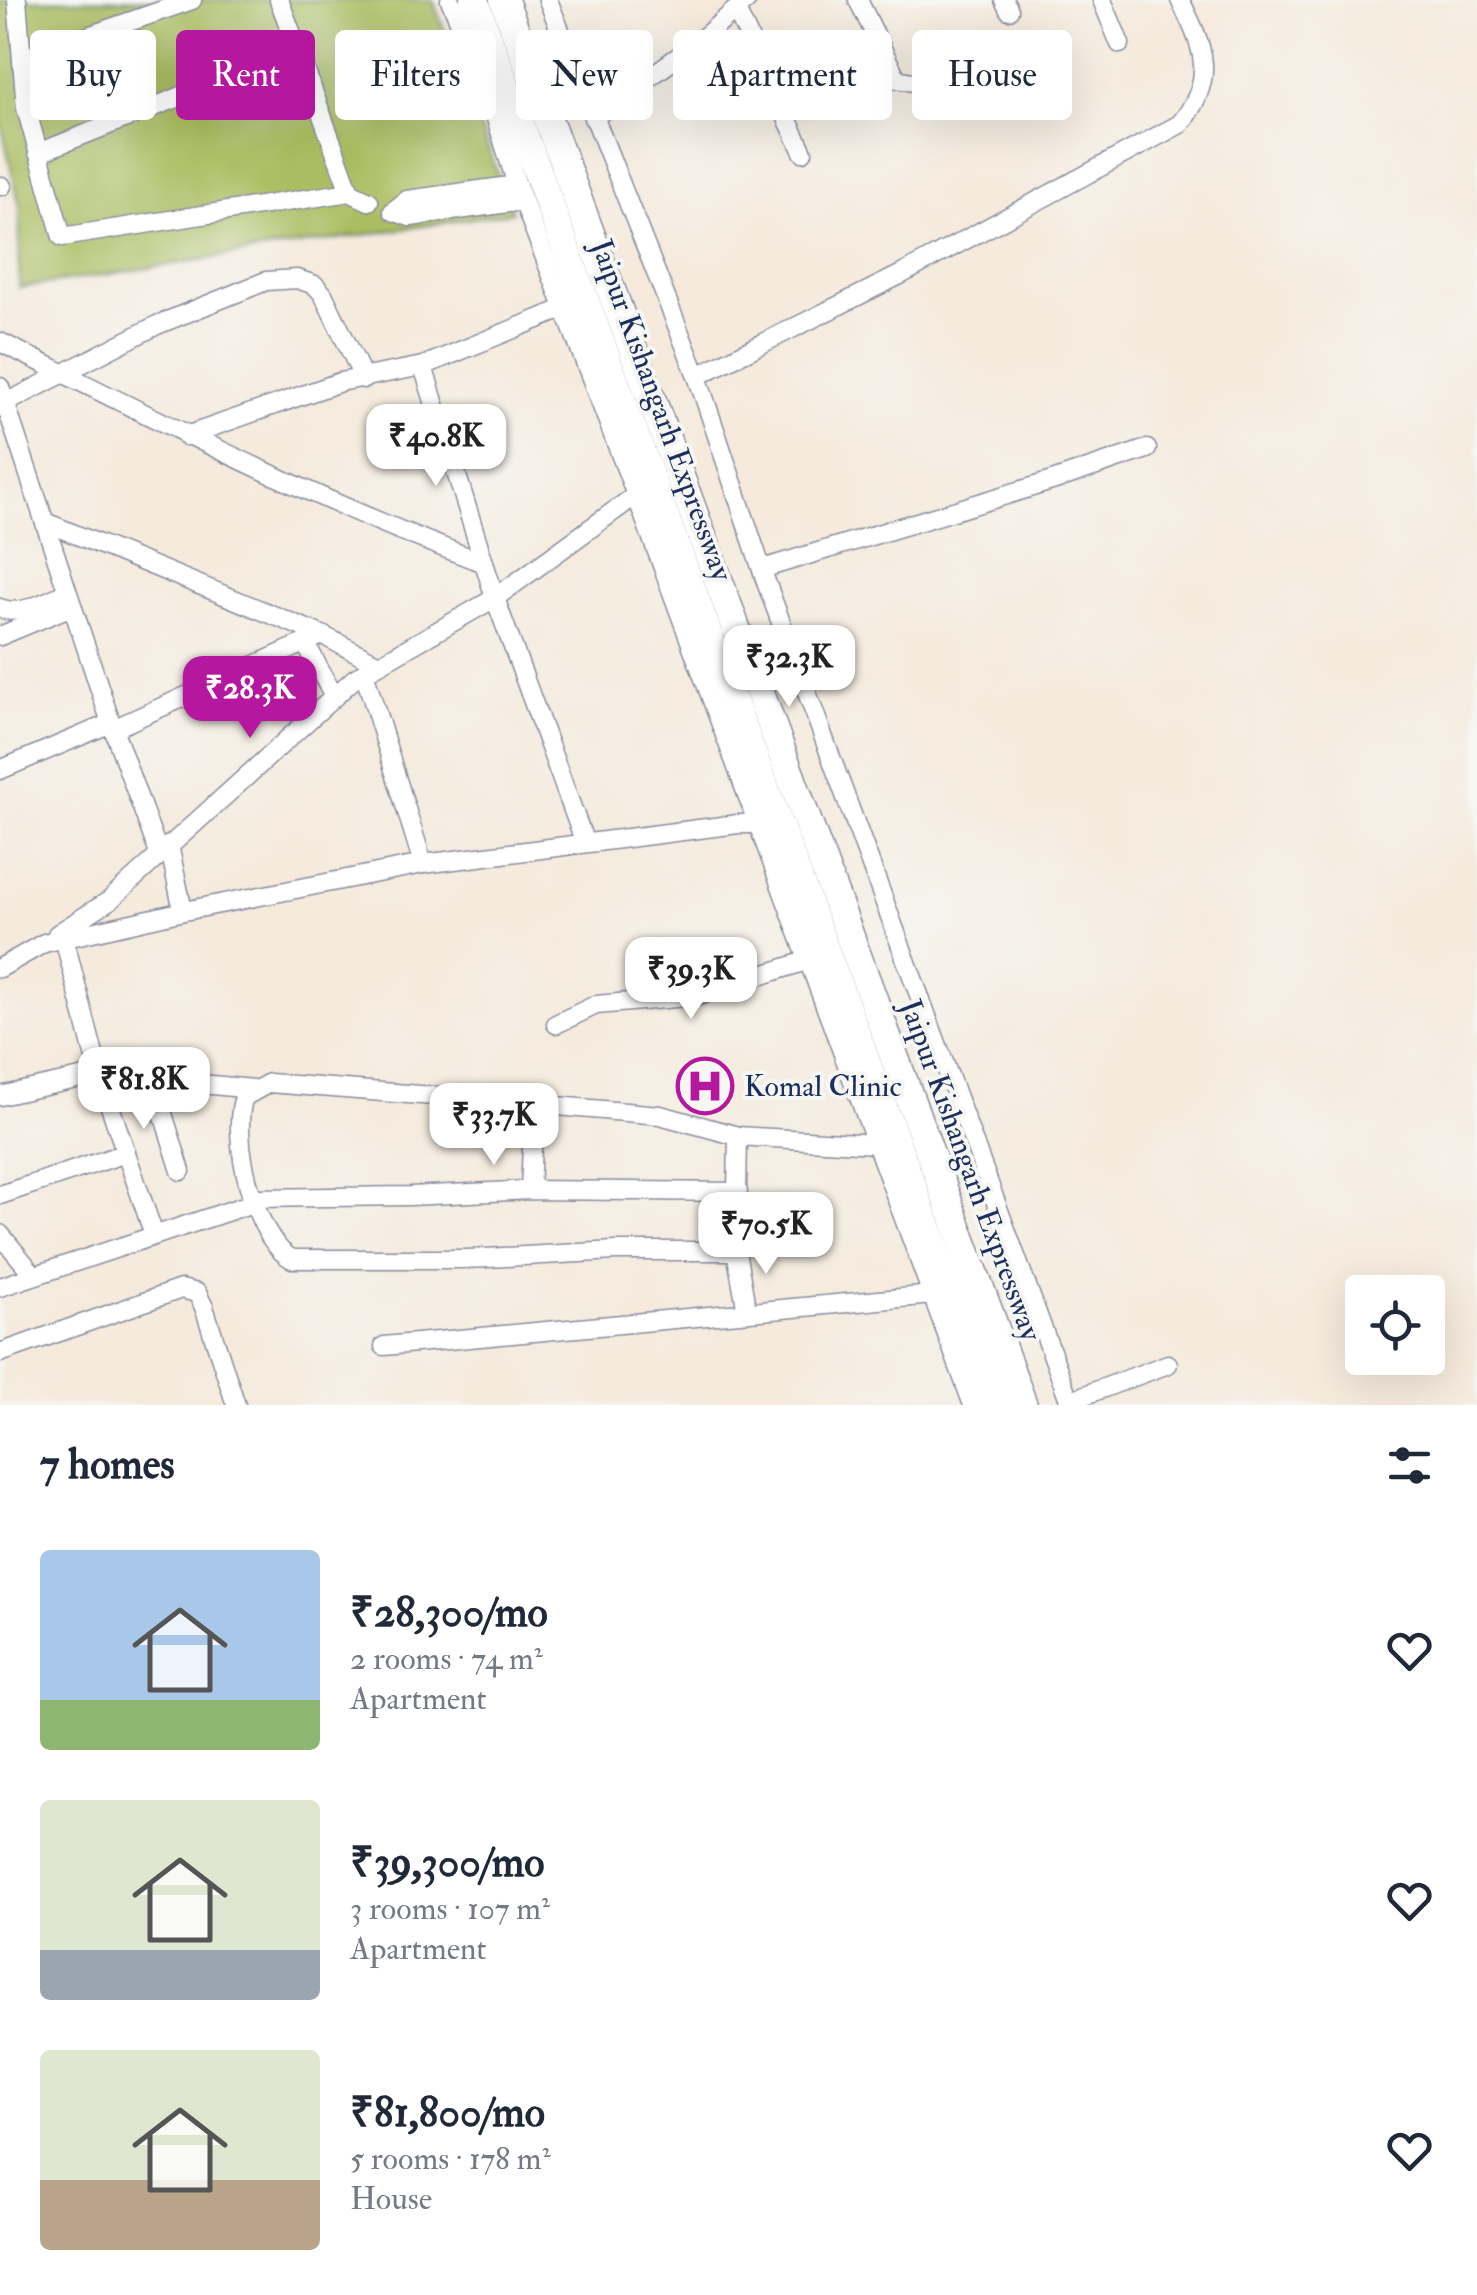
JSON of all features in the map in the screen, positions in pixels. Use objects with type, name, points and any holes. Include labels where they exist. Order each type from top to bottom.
[{"type":"highway","name":"Jaipur Kishangarh Expressway","points":[[474,0],[996,1405]]},
{"type":"highway","name":"Jaipur Kishangarh Expressway","points":[[504,0],[1023,1405]]},
{"type":"street","points":[[16,0],[26,108],[62,237],[350,192],[369,200]]},
{"type":"street","points":[[22,59],[192,0]]},
{"type":"street","points":[[279,0],[290,30]]},
{"type":"street","points":[[450,0],[481,71],[520,192],[973,1405]]},
{"type":"street","points":[[548,0],[559,30]]},
{"type":"street","points":[[858,0],[897,79],[912,82]]},
{"type":"street","points":[[1102,0],[1120,44]]},
{"type":"street","points":[[697,376],[902,274],[1180,124],[1196,104],[1205,72],[1200,40],[1180,0]]},
{"type":"street","points":[[653,75],[697,44],[742,3],[802,152]]},
{"type":"street","points":[[315,96],[350,192]]},
{"type":"street","points":[[38,153],[176,98]]},
{"type":"street","points":[[594,120],[697,376],[762,569],[1070,1403],[1168,1364]]},
{"type":"street","points":[[520,192],[410,217],[394,211],[408,200],[520,192]]},
{"type":"street","points":[[183,911],[164,849],[112,726],[2,399],[157,325],[266,281],[297,279],[315,285],[323,294],[364,379]]},
{"type":"street","points":[[186,436],[340,382],[423,366],[565,308]]},
{"type":"street","points":[[0,342],[186,436],[382,526],[484,563]]},
{"type":"street","points":[[423,366],[494,598],[585,843]]},
{"type":"street","points":[[762,569],[1147,448]]},
{"type":"street","points":[[3,962],[44,943],[110,900],[370,668],[494,598],[636,496]]},
{"type":"street","points":[[45,522],[314,639],[370,668],[423,864]]},
{"type":"street","points":[[0,608],[12,612],[70,599]]},
{"type":"street","points":[[0,636],[70,599]]},
{"type":"street","points":[[314,639],[334,697]]},
{"type":"street","points":[[0,770],[314,639]]},
{"type":"street","points":[[44,943],[423,864],[756,824]]},
{"type":"street","points":[[64,938],[99,1074],[154,1235]]},
{"type":"street","points":[[556,1024],[596,1005],[698,996],[806,961]]},
{"type":"street","points":[[0,1096],[99,1074],[253,1089]]},
{"type":"street","points":[[152,1079],[181,1171]]},
{"type":"street","points":[[736,1251],[616,1250],[468,1260],[301,1261],[279,1252],[252,1200],[238,1113],[244,1096],[268,1083],[660,1115],[738,1136],[876,1144]]},
{"type":"street","points":[[530,1190],[534,1104]]},
{"type":"street","points":[[738,1136],[736,1251],[747,1312]]},
{"type":"street","points":[[0,1195],[126,1153]]},
{"type":"street","points":[[0,1287],[252,1200],[530,1190],[738,1192]]},
{"type":"street","points":[[0,1234],[33,1274]]},
{"type":"street","points":[[0,1353],[181,1289],[197,1293],[236,1405]]},
{"type":"street","points":[[384,1346],[933,1295]]},
{"type":"green space","points":[[0,0],[433,0],[444,30],[335,30],[335,120],[478,120],[512,212],[19,288],[20,207],[0,119]]},
{"type":"building","points":[[707,1069],[717,1093],[703,1099],[692,1076]]},
{"type":"place","name":"Komal Clinic","points":[[705,1086]]}]
